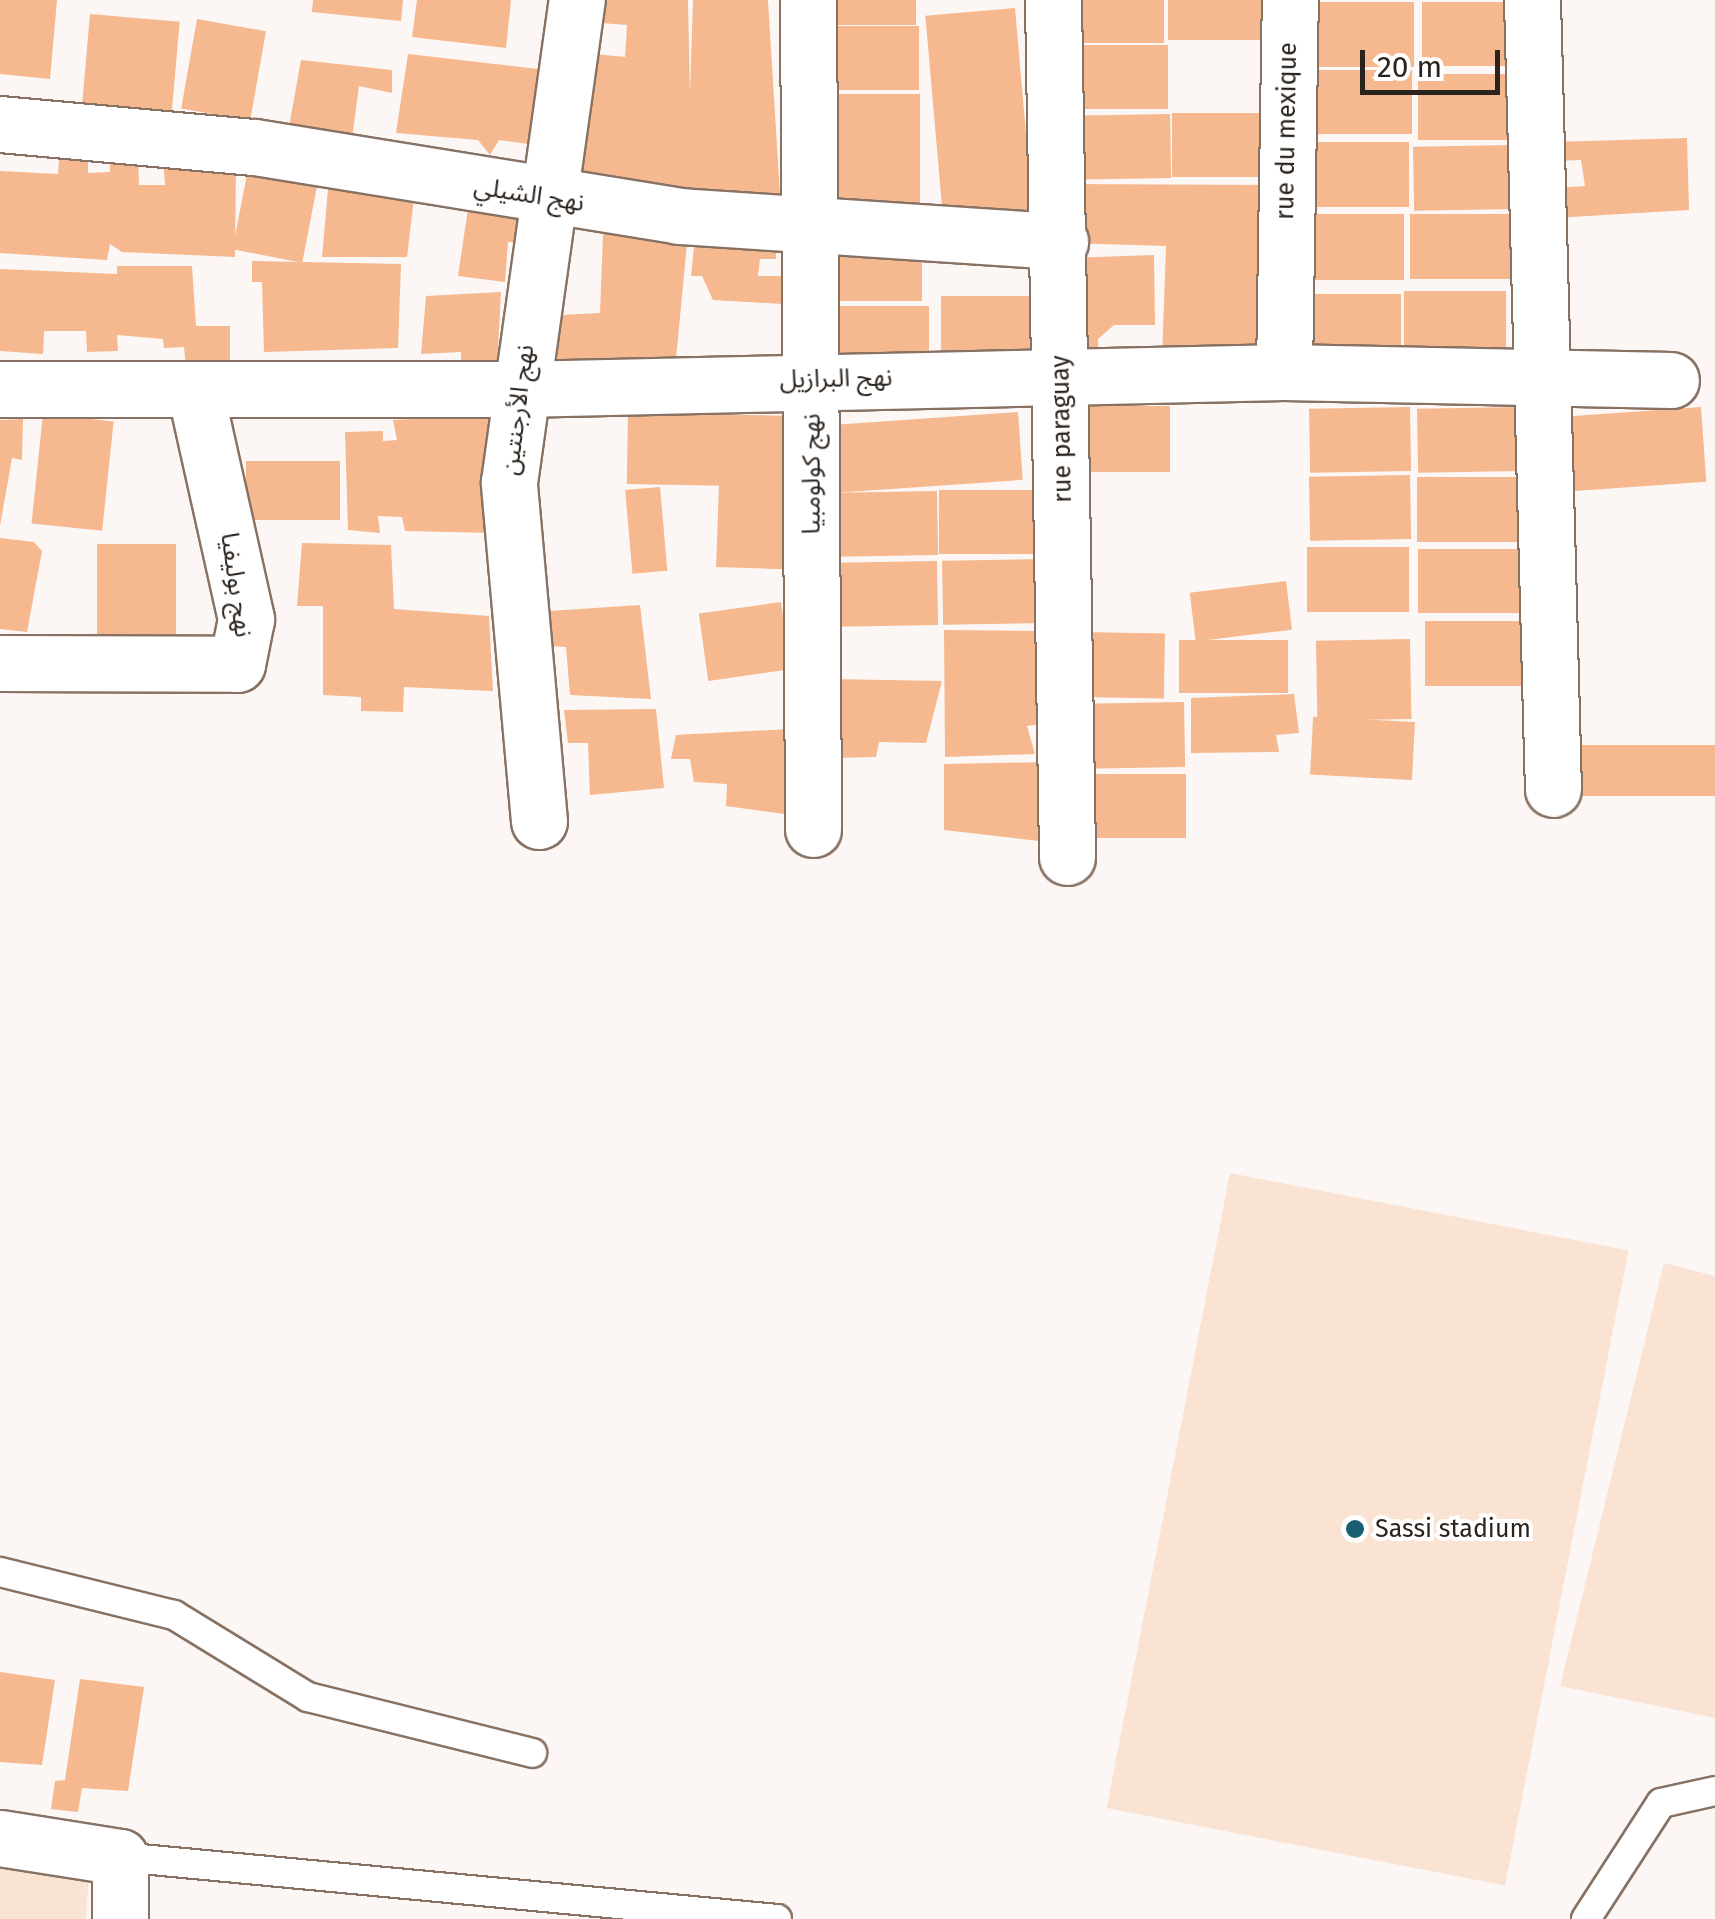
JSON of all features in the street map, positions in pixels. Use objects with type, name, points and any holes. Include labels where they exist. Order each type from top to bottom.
[{"type":"street","name":"نهج الأرجنتين","points":[[539,821],[510,551],[518,389],[577,0]]},
{"type":"street","name":"نهج كولومبيا","points":[[808,0],[814,829]]},
{"type":"street","name":"rue paraguay","points":[[1053,0],[1060,240],[1067,858]]},
{"type":"street","name":"rue du mexique","points":[[1284,372],[1290,0]]},
{"type":"street","points":[[1532,0],[1553,789]]},
{"type":"street","name":"نهج الشيلي","points":[[0,124],[255,147],[547,200],[808,229],[1060,240]]},
{"type":"street","name":"نهج البرازيل","points":[[0,389],[518,389],[1284,372],[1543,373],[1672,380]]},
{"type":"street","name":"نهج بوليفيا","points":[[0,664],[236,664],[246,620],[195,391]]},
{"type":"street","points":[[0,1838],[120,1857],[120,1919]]},
{"type":"lane","points":[[0,1572],[174,1614],[308,1697],[532,1752]]},
{"type":"lane","points":[[1586,1919],[1661,1803],[1715,1791]]},
{"type":"lane","points":[[120,1857],[777,1919]]},
{"type":"shaded area","name":"Sassi stadium","points":[[1230,1173],[1629,1250],[1505,1886],[1107,1808]]},
{"type":"shaded area","name":"Sassi stadium","points":[[1664,1263],[1715,1276],[1715,1718],[1560,1686]]},
{"type":"shaded area","points":[[0,1857],[90,1863],[86,1919],[0,1919]]},
{"type":"building","points":[[0,0],[57,0],[50,79],[0,74]]},
{"type":"building","points":[[313,0],[403,0],[401,21],[312,12]]},
{"type":"building","points":[[417,0],[511,0],[506,48],[412,37]]},
{"type":"building","points":[[602,0],[688,0],[690,94],[693,0],[768,0],[781,211],[574,197],[595,54],[625,57],[627,25],[601,23]]},
{"type":"building","points":[[817,0],[916,0],[916,25],[817,25]]},
{"type":"building","points":[[1062,0],[1164,0],[1164,43],[1062,43]]},
{"type":"building","points":[[1168,0],[1271,0],[1271,40],[1168,40]]},
{"type":"building","points":[[1312,2],[1414,2],[1414,67],[1312,67]]},
{"type":"building","points":[[1422,2],[1525,2],[1525,66],[1422,66]]},
{"type":"building","points":[[1015,8],[1033,216],[944,224],[925,16]]},
{"type":"building","points":[[90,14],[180,22],[170,130],[81,123]]},
{"type":"building","points":[[197,19],[266,31],[250,121],[181,109]]},
{"type":"building","points":[[817,26],[919,26],[919,90],[817,90]]},
{"type":"building","points":[[1065,45],[1168,45],[1168,109],[1065,109]]},
{"type":"building","points":[[408,54],[546,70],[536,145],[499,140],[490,155],[478,140],[396,133]]},
{"type":"building","points":[[301,60],[392,70],[392,93],[359,86],[351,146],[287,138]]},
{"type":"building","points":[[1309,70],[1412,70],[1412,134],[1309,134]]},
{"type":"building","points":[[1418,74],[1520,74],[1520,140],[1418,140]]},
{"type":"building","points":[[817,94],[920,94],[920,223],[817,223]]},
{"type":"building","points":[[1172,113],[1274,113],[1274,177],[1172,177]]},
{"type":"building","points":[[1170,114],[1171,178],[1069,180],[1068,116]]},
{"type":"building","points":[[1687,138],[1689,210],[1554,218],[1554,188],[1585,186],[1581,160],[1555,161],[1554,142]]},
{"type":"building","points":[[1307,142],[1409,142],[1409,207],[1307,207]]},
{"type":"building","points":[[60,145],[88,148],[88,173],[110,172],[109,151],[138,157],[139,185],[165,185],[163,158],[236,159],[235,257],[122,252],[110,244],[107,260],[0,253],[0,171],[58,174]]},
{"type":"building","points":[[1514,145],[1515,209],[1414,211],[1413,147]]},
{"type":"building","points":[[251,154],[321,168],[302,263],[232,249]]},
{"type":"building","points":[[329,178],[415,190],[407,257],[322,257]]},
{"type":"building","points":[[1065,184],[1273,185],[1265,357],[1162,359],[1166,246],[1067,243]]},
{"type":"building","points":[[470,195],[529,203],[526,244],[508,242],[505,282],[458,276]]},
{"type":"building","points":[[1302,214],[1404,214],[1404,280],[1302,280]]},
{"type":"building","points":[[1410,214],[1512,214],[1512,279],[1410,279]]},
{"type":"building","points":[[603,233],[688,233],[675,369],[555,368],[560,315],[600,313]]},
{"type":"building","points":[[819,236],[922,236],[922,301],[819,301]]},
{"type":"building","points":[[695,237],[776,243],[776,259],[760,259],[758,276],[782,276],[782,304],[713,300],[702,276],[691,276]]},
{"type":"building","points":[[1154,255],[1155,325],[1114,325],[1098,339],[1099,364],[1070,363],[1069,258]]},
{"type":"building","points":[[252,261],[401,264],[398,348],[264,352],[262,282],[252,282]]},
{"type":"building","points":[[117,266],[192,266],[196,326],[230,326],[230,365],[186,369],[184,347],[164,348],[163,339],[117,335],[118,351],[87,352],[86,331],[44,331],[43,354],[0,351],[0,269],[117,274]]},
{"type":"building","points":[[1404,291],[1506,291],[1506,356],[1404,356]]},
{"type":"building","points":[[501,292],[497,367],[461,373],[461,352],[421,354],[426,296]]},
{"type":"building","points":[[1299,294],[1401,294],[1401,359],[1299,359]]},
{"type":"building","points":[[941,296],[1044,296],[1044,360],[941,360]]},
{"type":"building","points":[[827,306],[929,306],[929,370],[827,370]]},
{"type":"building","points":[[1068,406],[1170,406],[1170,472],[1068,472]]},
{"type":"building","points":[[1410,407],[1411,471],[1310,473],[1309,409]]},
{"type":"building","points":[[1519,407],[1520,471],[1418,473],[1417,409]]},
{"type":"building","points":[[1701,407],[1706,482],[1565,492],[1559,417]]},
{"type":"building","points":[[1018,412],[1023,480],[833,493],[828,425]]},
{"type":"building","points":[[628,413],[801,416],[800,487],[627,484]]},
{"type":"building","points":[[43,414],[114,421],[102,531],[32,523]]},
{"type":"building","points":[[489,415],[494,533],[405,531],[402,517],[378,516],[380,533],[348,530],[345,432],[383,431],[383,441],[397,440],[393,420]]},
{"type":"building","points":[[23,419],[22,460],[12,458],[0,526],[0,420]]},
{"type":"building","points":[[246,461],[340,461],[340,520],[246,520]]},
{"type":"building","points":[[1410,475],[1411,539],[1310,541],[1309,477]]},
{"type":"building","points":[[1417,477],[1518,477],[1518,542],[1417,542]]},
{"type":"building","points":[[719,484],[790,486],[787,569],[716,567]]},
{"type":"building","points":[[660,487],[667,571],[632,574],[625,490]]},
{"type":"building","points":[[939,490],[1042,490],[1042,554],[939,554]]},
{"type":"building","points":[[937,491],[938,555],[836,557],[835,493]]},
{"type":"building","points":[[0,538],[34,542],[42,551],[27,632],[0,629]]},
{"type":"building","points":[[302,543],[391,545],[394,609],[489,616],[493,691],[404,687],[403,712],[361,711],[361,697],[323,695],[323,606],[297,606]]},
{"type":"building","points":[[97,544],[176,544],[176,634],[97,634]]},
{"type":"building","points":[[1307,547],[1409,547],[1409,612],[1307,612]]},
{"type":"building","points":[[1418,549],[1520,549],[1520,613],[1418,613]]},
{"type":"building","points":[[1044,559],[1045,623],[943,625],[942,561]]},
{"type":"building","points":[[937,561],[938,625],[836,627],[835,563]]},
{"type":"building","points":[[1286,581],[1292,630],[1196,641],[1190,593]]},
{"type":"building","points":[[781,602],[790,669],[708,681],[699,614]]},
{"type":"building","points":[[640,605],[651,699],[570,695],[566,647],[532,645],[534,612]]},
{"type":"building","points":[[1425,621],[1527,621],[1527,686],[1425,686]]},
{"type":"building","points":[[944,630],[1038,631],[1048,723],[1027,726],[1035,754],[945,757]]},
{"type":"building","points":[[1081,632],[1165,633],[1164,698],[1080,697]]},
{"type":"building","points":[[1410,639],[1411,719],[1317,721],[1316,641]]},
{"type":"building","points":[[1179,640],[1288,640],[1288,693],[1179,693]]},
{"type":"building","points":[[830,679],[942,681],[926,743],[879,742],[876,757],[832,758]]},
{"type":"building","points":[[1294,694],[1299,733],[1276,735],[1279,752],[1191,753],[1191,698]]},
{"type":"building","points":[[1184,702],[1185,767],[1084,769],[1083,704]]},
{"type":"building","points":[[656,709],[664,788],[590,795],[588,743],[568,743],[564,710]]},
{"type":"building","points":[[1313,717],[1415,722],[1412,780],[1310,775]]},
{"type":"building","points":[[790,729],[792,815],[726,806],[727,784],[694,782],[690,759],[671,759],[676,735]]},
{"type":"building","points":[[1570,745],[1715,745],[1715,796],[1570,796]]},
{"type":"building","points":[[1051,762],[1039,793],[1039,841],[944,830],[944,764]]},
{"type":"building","points":[[1084,774],[1186,774],[1186,838],[1084,838]]},
{"type":"building","points":[[0,1672],[55,1680],[42,1765],[0,1762]]},
{"type":"building","points":[[80,1679],[144,1687],[128,1791],[82,1788],[78,1812],[51,1809],[55,1781],[65,1780]]},
{"type":"place","name":"Sassi stadium","points":[[1355,1529]]}]
